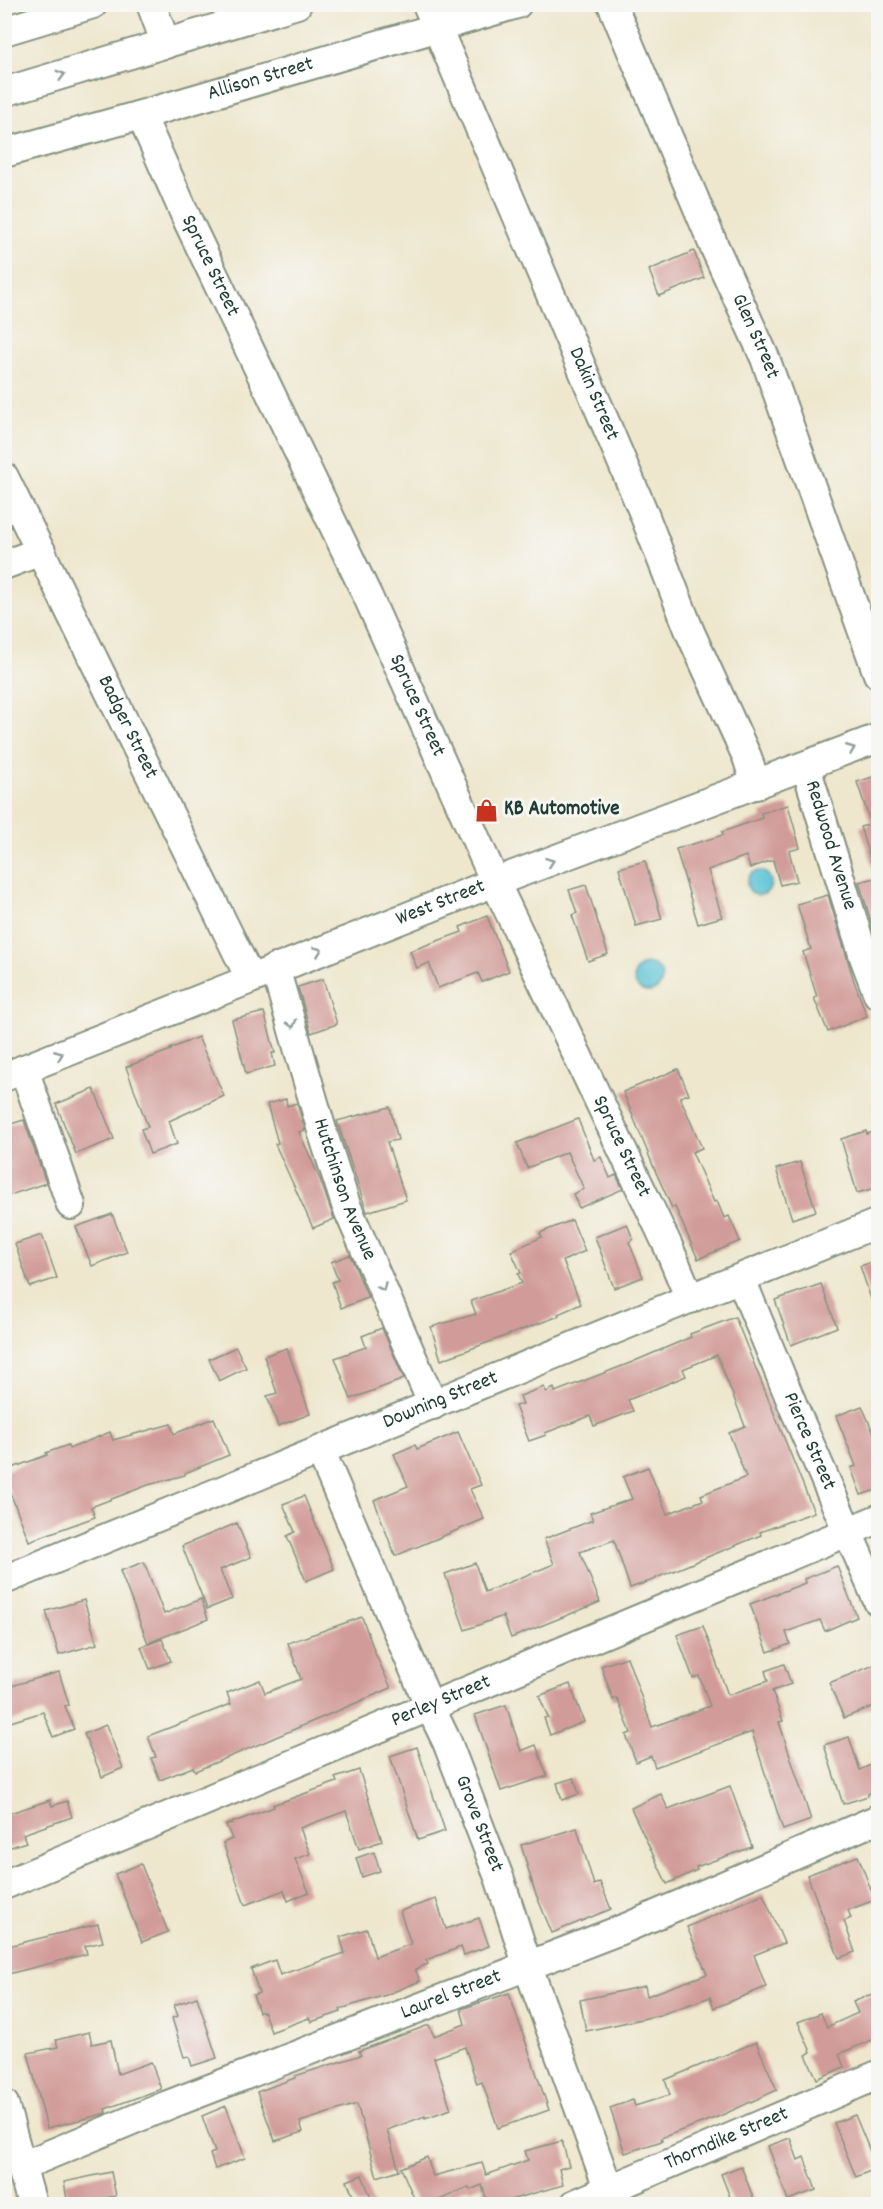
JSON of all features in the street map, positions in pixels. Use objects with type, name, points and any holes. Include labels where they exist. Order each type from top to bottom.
[{"type":"street","points":[[4,31],[41,12],[93,4]]},
{"type":"street","points":[[151,4],[166,44]]},
{"type":"street","points":[[4,92],[297,4]]},
{"type":"street","name":"Allison Street","points":[[4,153],[141,115],[432,16],[517,4]]},
{"type":"street","name":"Glen Street","points":[[612,4],[714,246],[765,358],[879,674]]},
{"type":"street","name":"Dakin Street","points":[[432,16],[642,509],[690,632],[747,757],[756,785]]},
{"type":"street","name":"Spruce Street","points":[[141,115],[187,219],[368,597],[495,882],[668,1246],[690,1299]]},
{"type":"street","name":"Badger Street","points":[[4,477],[263,973]]},
{"type":"street","points":[[4,565],[41,550]]},
{"type":"street","name":"West Street","points":[[14,1073],[495,882],[879,738]]},
{"type":"street","name":"Redwood Avenue","points":[[806,767],[864,957],[879,994]]},
{"type":"street","name":"Hutchinson Avenue","points":[[263,973],[323,1134],[346,1205],[434,1405]]},
{"type":"street","points":[[14,1073],[71,1205]]},
{"type":"street","name":"Downing Street","points":[[4,1580],[879,1223]]},
{"type":"street","name":"Pierce Street","points":[[741,1279],[794,1408],[879,1601]]},
{"type":"street","name":"Grove Street","points":[[321,1452],[447,1742],[500,1880],[528,1967],[612,2198]]},
{"type":"street","name":"Perley Street","points":[[4,1885],[879,1518]]},
{"type":"street","name":"Laurel Street","points":[[16,2173],[168,2105],[628,1927],[879,1819]]},
{"type":"street","name":"Thorndike Street","points":[[575,2205],[612,2198],[875,2083]]},
{"type":"street","points":[[4,2103],[16,2173],[32,2205]]},
{"type":"water","points":[[759,871],[768,874],[771,883],[768,892],[759,895],[750,892],[747,883],[750,874]]},
{"type":"water","points":[[648,964],[658,968],[662,978],[658,988],[648,992],[638,988],[634,978],[638,968]]},
{"type":"building","points":[[694,251],[704,278],[659,296],[649,270]]},
{"type":"building","points":[[879,775],[879,875],[875,875],[860,827],[871,824],[857,782]]},
{"type":"building","points":[[788,805],[800,848],[789,851],[797,881],[780,885],[773,860],[750,868],[746,856],[708,870],[722,917],[698,924],[676,849],[723,835],[722,832],[762,818],[761,813]]},
{"type":"building","points":[[645,861],[662,919],[636,926],[619,868]]},
{"type":"building","points":[[879,877],[879,934],[875,935],[859,882]]},
{"type":"building","points":[[586,885],[608,954],[588,961],[572,915],[577,913],[569,890]]},
{"type":"building","points":[[828,895],[867,1016],[828,1032],[814,998],[817,997],[803,952],[811,949],[797,904]]},
{"type":"building","points":[[487,916],[509,971],[482,982],[478,973],[438,988],[429,963],[417,968],[410,951],[462,932],[460,927]]},
{"type":"building","points":[[323,979],[337,1024],[311,1033],[298,987]]},
{"type":"building","points":[[264,1012],[275,1053],[272,1053],[275,1066],[246,1074],[232,1020]]},
{"type":"building","points":[[198,1037],[224,1096],[169,1121],[177,1144],[150,1154],[141,1129],[148,1127],[126,1067]]},
{"type":"building","points":[[678,1069],[689,1094],[680,1097],[702,1148],[692,1152],[714,1202],[717,1201],[724,1218],[729,1216],[740,1241],[698,1259],[675,1207],[672,1208],[654,1168],[623,1092]]},
{"type":"building","points":[[94,1089],[114,1139],[76,1154],[56,1104]]},
{"type":"building","points":[[286,1099],[287,1106],[297,1103],[305,1130],[299,1132],[320,1179],[334,1219],[313,1228],[275,1144],[278,1143],[267,1104]]},
{"type":"building","points":[[390,1107],[398,1140],[387,1142],[406,1200],[367,1212],[337,1121]]},
{"type":"building","points":[[578,1119],[594,1160],[601,1157],[610,1178],[616,1175],[623,1189],[579,1208],[573,1194],[584,1189],[567,1152],[527,1168],[517,1143]]},
{"type":"building","points":[[24,1120],[46,1183],[4,1197],[4,1126]]},
{"type":"building","points":[[879,1130],[879,1187],[857,1193],[841,1139],[866,1131],[867,1134]]},
{"type":"building","points":[[800,1162],[816,1211],[792,1219],[776,1169]]},
{"type":"building","points":[[112,1214],[127,1252],[92,1266],[76,1227]]},
{"type":"building","points":[[572,1220],[585,1251],[563,1261],[581,1304],[558,1314],[559,1316],[441,1360],[431,1327],[476,1314],[471,1301],[522,1283],[518,1274],[521,1273],[511,1251],[542,1237],[540,1233]]},
{"type":"building","points":[[627,1224],[633,1239],[629,1242],[643,1277],[614,1288],[595,1237]]},
{"type":"building","points":[[42,1235],[57,1278],[30,1287],[15,1244]]},
{"type":"building","points":[[350,1255],[368,1298],[341,1308],[332,1282],[338,1280],[331,1262]]},
{"type":"building","points":[[879,1260],[879,1310],[875,1311],[860,1266]]},
{"type":"building","points":[[821,1284],[837,1327],[791,1345],[775,1300]]},
{"type":"building","points":[[735,1317],[814,1512],[760,1532],[761,1535],[630,1588],[614,1540],[580,1552],[600,1602],[511,1638],[503,1616],[465,1630],[445,1574],[475,1563],[485,1592],[554,1564],[544,1539],[593,1520],[590,1513],[632,1499],[623,1477],[648,1467],[667,1514],[703,1500],[701,1495],[746,1477],[729,1433],[745,1426],[717,1355],[683,1369],[686,1376],[628,1400],[633,1411],[594,1426],[590,1416],[529,1441],[515,1406],[523,1404],[520,1396],[544,1387],[546,1392],[554,1388],[555,1392],[630,1363],[691,1337],[690,1334]]},
{"type":"building","points":[[382,1328],[404,1379],[351,1399],[335,1358],[366,1347],[362,1336]]},
{"type":"building","points":[[236,1347],[246,1368],[219,1381],[209,1359]]},
{"type":"building","points":[[287,1348],[310,1414],[278,1426],[267,1396],[277,1393],[264,1356]]},
{"type":"building","points":[[862,1406],[879,1446],[879,1489],[861,1495],[851,1468],[856,1466],[836,1416]]},
{"type":"building","points":[[214,1418],[229,1455],[185,1473],[185,1475],[148,1485],[91,1507],[95,1517],[29,1541],[4,1477],[4,1471],[47,1455],[46,1453],[68,1445],[69,1449],[110,1432],[113,1440],[171,1424],[174,1434]]},
{"type":"building","points":[[458,1432],[481,1485],[470,1489],[484,1519],[395,1556],[374,1500],[408,1486],[394,1454],[415,1445],[417,1449]]},
{"type":"building","points":[[304,1496],[334,1569],[306,1581],[287,1536],[295,1532],[283,1504]]},
{"type":"building","points":[[237,1523],[251,1557],[220,1570],[232,1599],[207,1609],[182,1546]]},
{"type":"building","points":[[144,1562],[164,1614],[201,1599],[208,1619],[148,1643],[120,1571]]},
{"type":"building","points":[[837,1566],[857,1617],[825,1631],[820,1620],[786,1632],[790,1644],[768,1652],[750,1604],[805,1583],[804,1579]]},
{"type":"building","points":[[84,1600],[97,1644],[59,1655],[46,1611]]},
{"type":"building","points":[[362,1617],[391,1688],[195,1771],[193,1767],[160,1780],[151,1758],[156,1757],[148,1736],[231,1704],[227,1693],[260,1680],[265,1693],[301,1679],[288,1643]]},
{"type":"building","points":[[703,1626],[728,1695],[768,1681],[765,1671],[784,1664],[791,1684],[772,1691],[783,1721],[779,1722],[811,1820],[783,1830],[752,1732],[655,1767],[651,1756],[636,1762],[626,1735],[631,1733],[617,1698],[613,1700],[601,1666],[627,1657],[652,1727],[710,1706],[699,1676],[693,1678],[677,1635]]},
{"type":"building","points":[[162,1639],[171,1661],[150,1669],[141,1647]]},
{"type":"building","points":[[879,1663],[879,1704],[844,1718],[829,1683]]},
{"type":"building","points":[[59,1672],[69,1705],[65,1706],[74,1729],[53,1737],[43,1712],[4,1724],[4,1688]]},
{"type":"building","points":[[570,1684],[584,1722],[550,1735],[544,1718],[548,1717],[539,1696]]},
{"type":"building","points":[[506,1705],[521,1751],[536,1745],[547,1776],[501,1791],[475,1715]]},
{"type":"building","points":[[106,1725],[123,1768],[102,1777],[84,1734]]},
{"type":"building","points":[[849,1737],[860,1770],[879,1761],[879,1789],[868,1796],[843,1804],[824,1745]]},
{"type":"building","points":[[417,1747],[445,1831],[418,1840],[390,1756]]},
{"type":"building","points":[[359,1770],[382,1841],[359,1849],[346,1811],[300,1828],[310,1854],[295,1859],[309,1892],[288,1901],[284,1890],[245,1905],[223,1843],[232,1839],[226,1825],[337,1782],[335,1778]]},
{"type":"building","points":[[574,1778],[579,1794],[562,1800],[557,1783]]},
{"type":"building","points":[[730,1786],[752,1847],[696,1867],[697,1870],[667,1884],[631,1808],[661,1794],[668,1809]]},
{"type":"building","points":[[50,1800],[52,1806],[67,1801],[72,1817],[23,1834],[26,1842],[8,1848],[4,1837],[4,1815]]},
{"type":"building","points":[[577,1828],[594,1885],[600,1882],[611,1909],[552,1933],[535,1892],[521,1845]]},
{"type":"building","points":[[374,1852],[380,1871],[362,1877],[356,1858]]},
{"type":"building","points":[[858,1856],[875,1900],[848,1910],[851,1918],[844,1921],[855,1952],[839,1958],[807,1875]]},
{"type":"building","points":[[141,1864],[168,1932],[142,1942],[115,1874]]},
{"type":"building","points":[[763,1894],[784,1943],[754,1955],[766,1987],[714,2008],[710,1997],[660,2015],[586,2031],[580,2000],[645,1986],[647,1996],[707,1974],[687,1927]]},
{"type":"building","points":[[436,1899],[446,1929],[479,1918],[489,1946],[464,1955],[461,1947],[426,1960],[428,1964],[415,1969],[420,1981],[386,1995],[340,2009],[341,2012],[311,2022],[309,2018],[271,2032],[264,2012],[259,2012],[253,1995],[259,1993],[251,1969],[275,1960],[280,1975],[345,1953],[340,1937],[367,1929],[375,1957],[411,1944],[400,1911]]},
{"type":"building","points":[[98,1924],[103,1942],[85,1946],[87,1954],[4,1975],[4,1947]]},
{"type":"building","points":[[879,1991],[879,2037],[839,2054],[844,2067],[817,2079],[806,2055],[811,2052],[798,2022],[821,2013],[827,2027],[858,2013],[853,2002]]},
{"type":"building","points":[[509,1993],[549,2110],[498,2128],[482,2082],[477,2084],[465,2047],[434,2058],[451,2109],[387,2130],[399,2170],[377,2177],[357,2104],[300,2122],[303,2132],[275,2141],[257,2092],[295,2078],[295,2076],[361,2055],[359,2051],[429,2025],[434,2036],[465,2024],[461,2009]]},
{"type":"building","points":[[197,1997],[217,2058],[192,2066],[189,2056],[184,2057],[172,2018],[178,2016],[174,2005]]},
{"type":"building","points":[[89,2032],[92,2044],[111,2040],[118,2074],[151,2062],[161,2089],[105,2109],[106,2113],[47,2128],[28,2053],[58,2047],[56,2040]]},
{"type":"building","points":[[756,2042],[777,2090],[720,2116],[661,2138],[662,2141],[625,2153],[610,2108],[633,2100],[635,2106],[670,2095],[665,2080]]},
{"type":"building","points":[[226,2106],[245,2158],[215,2169],[210,2154],[215,2152],[202,2116]]},
{"type":"building","points":[[855,2115],[877,2168],[856,2177],[834,2123]]},
{"type":"building","points":[[790,2138],[798,2160],[804,2157],[816,2190],[788,2200],[768,2146]]},
{"type":"building","points":[[562,2141],[569,2166],[559,2169],[563,2185],[510,2200],[512,2205],[488,2205],[482,2185],[470,2190],[469,2187],[428,2205],[417,2205],[401,2168],[427,2157],[433,2176],[482,2163],[486,2175],[528,2160],[525,2151]]},
{"type":"building","points":[[741,2166],[756,2205],[733,2205],[721,2174]]},
{"type":"building","points":[[111,2172],[116,2196],[102,2199],[103,2205],[68,2205],[64,2182]]},
{"type":"building","points":[[362,2175],[374,2205],[357,2205],[347,2181]]},
{"type":"place","name":"KB Automotive","points":[[486,810]]}]
